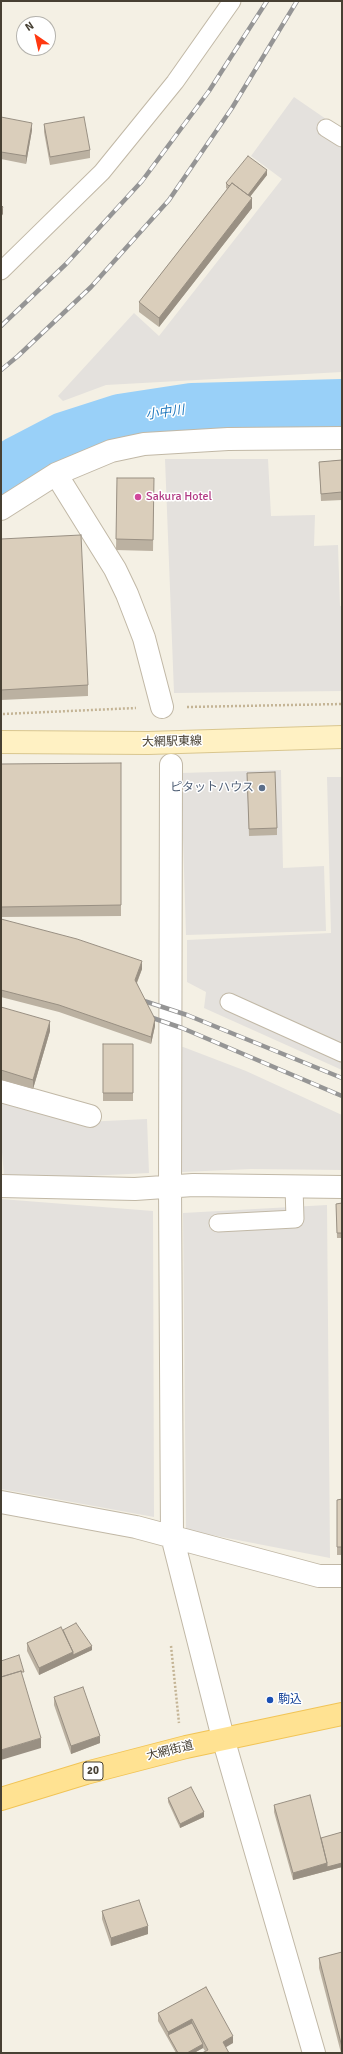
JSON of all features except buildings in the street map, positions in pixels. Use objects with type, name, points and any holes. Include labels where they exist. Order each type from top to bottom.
[{"type":"main road","name":"大網街道","points":[[1,1799],[86,1773],[223,1738],[342,1714]]},
{"type":"street","points":[[1,509],[56,474],[111,451],[144,444],[228,439],[342,438]]},
{"type":"street","points":[[56,474],[115,569],[127,594],[144,638],[162,707]]},
{"type":"street","name":"大網駅東線","points":[[1,742],[148,742],[342,737]]},
{"type":"street","points":[[171,765],[170,1187],[172,1536],[223,1738],[314,2053]]},
{"type":"street","points":[[1,1091],[90,1116]]},
{"type":"street","points":[[1,1186],[135,1189],[193,1186],[342,1187]]},
{"type":"street","points":[[1,1502],[136,1526],[319,1576],[342,1576]]},
{"type":"lane","points":[[1,271],[102,172],[175,82],[232,1]]},
{"type":"lane","points":[[326,128],[342,138]]},
{"type":"lane","points":[[229,1002],[342,1053]]},
{"type":"lane","points":[[218,1223],[295,1219],[294,1187]]},
{"type":"shaded area","points":[[294,97],[342,130],[342,372],[106,385],[63,401],[58,396],[134,313],[159,336],[282,179],[251,156]]},
{"type":"shaded area","points":[[165,459],[268,459],[271,516],[315,515],[314,546],[338,545],[340,606],[342,606],[342,691],[174,693]]},
{"type":"shaded area","points":[[281,770],[283,868],[324,866],[326,931],[186,935],[181,773]]},
{"type":"shaded area","points":[[327,777],[342,777],[342,1070],[204,1008],[206,992],[187,982],[187,940],[331,933]]},
{"type":"shaded area","points":[[178,1045],[246,1071],[342,1115],[342,1170],[251,1169],[182,1172]]},
{"type":"shaded area","points":[[1,1102],[84,1122],[147,1119],[149,1173],[87,1176],[4,1176],[1,1140]]},
{"type":"shaded area","points":[[1,1199],[153,1211],[154,1517],[1,1489]]},
{"type":"shaded area","points":[[327,1205],[330,1558],[186,1530],[183,1213]]},
{"type":"waterway","name":"小中川","points":[[1,473],[18,462],[64,438],[120,420],[192,409],[342,405]]},
{"type":"railway","points":[[1,326],[66,264],[142,181],[209,91],[267,1]]},
{"type":"railway","points":[[1,370],[18,356],[91,287],[169,200],[232,108],[297,1]]},
{"type":"railway","points":[[135,998],[187,1015],[342,1078]]},
{"type":"railway","points":[[144,1015],[182,1028],[342,1096]]},
{"type":"place","name":"Sakura Hotel","points":[[138,497]]},
{"type":"place","name":"ピタットハウス","points":[[262,788]]},
{"type":"place","name":"駒込","points":[[270,1700]]}]
